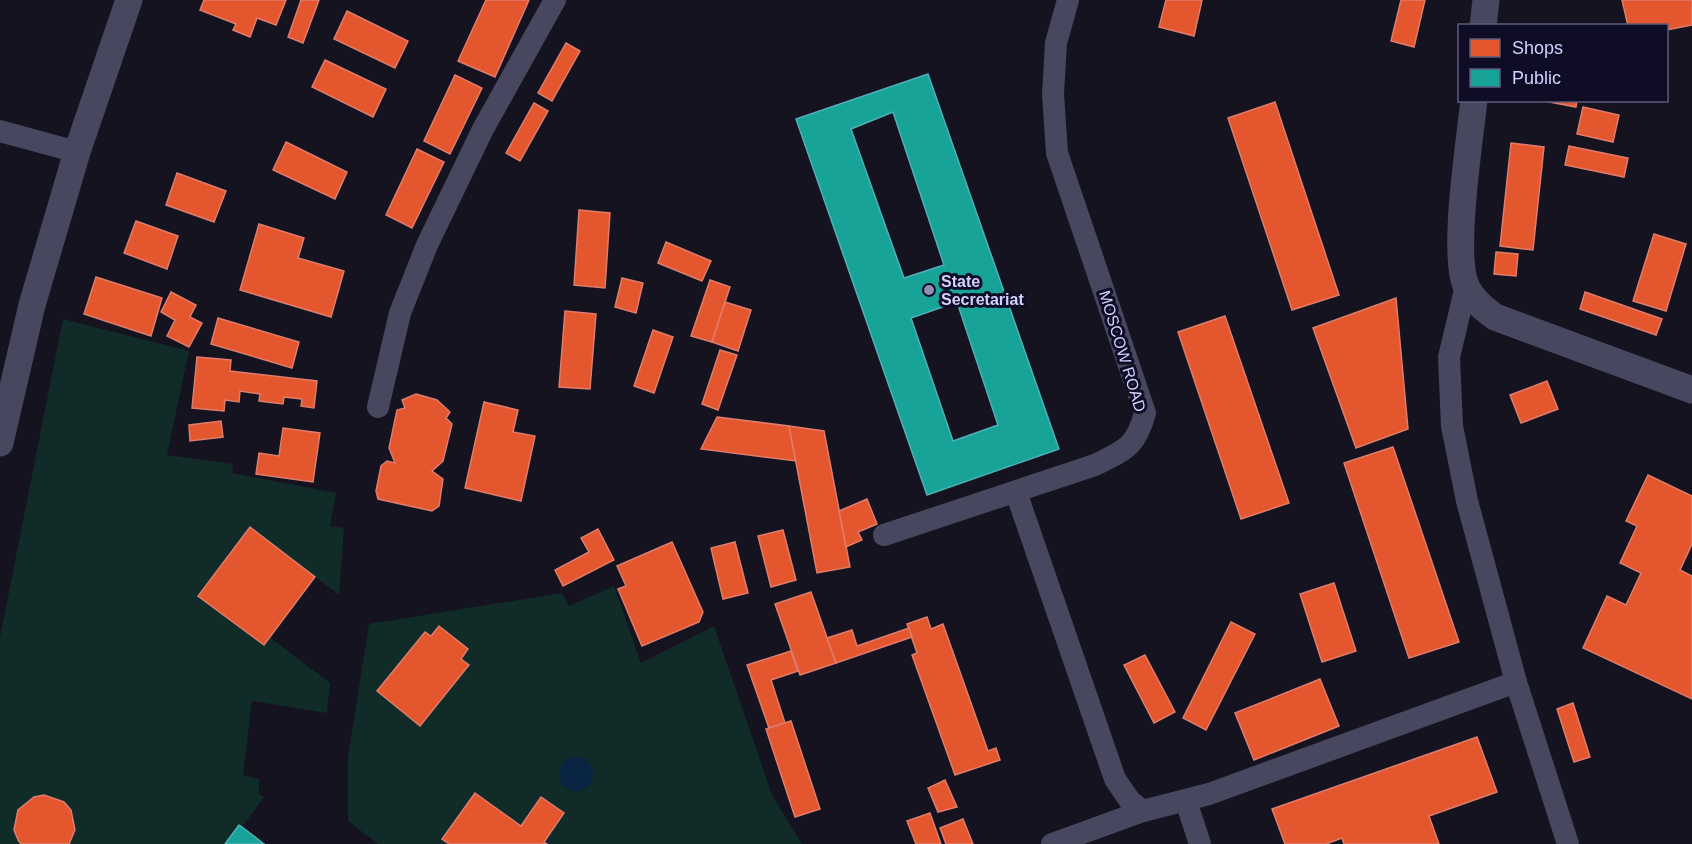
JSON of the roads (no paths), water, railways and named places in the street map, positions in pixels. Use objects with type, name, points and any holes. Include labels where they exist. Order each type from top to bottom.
[{"type":"street","points":[[0,443],[32,305],[77,152],[129,0]]},
{"type":"street","points":[[378,407],[400,313],[427,244],[483,129],[555,0]]},
{"type":"street","name":"MOSCOW ROAD","points":[[884,535],[1095,465],[1127,449],[1139,434],[1144,413],[1056,153],[1053,94],[1056,43],[1068,0]]},
{"type":"street","points":[[1483,24],[1486,0]]},
{"type":"street","points":[[1474,102],[1459,258],[1466,286],[1479,305],[1495,317],[1692,390]]},
{"type":"street","points":[[0,131],[77,152]]},
{"type":"street","points":[[1466,286],[1449,357],[1452,426],[1467,501],[1516,682],[1568,844]]},
{"type":"street","points":[[1016,492],[1114,779],[1130,801],[1143,811]]},
{"type":"street","points":[[1052,844],[1143,811],[1186,801],[1516,682]]},
{"type":"street","points":[[1186,801],[1200,844]]},
{"type":"water","points":[[576,757],[588,762],[593,774],[588,786],[576,791],[564,786],[559,774],[564,762]]},
{"type":"place","name":"State Secretariat","points":[[929,290]]}]
